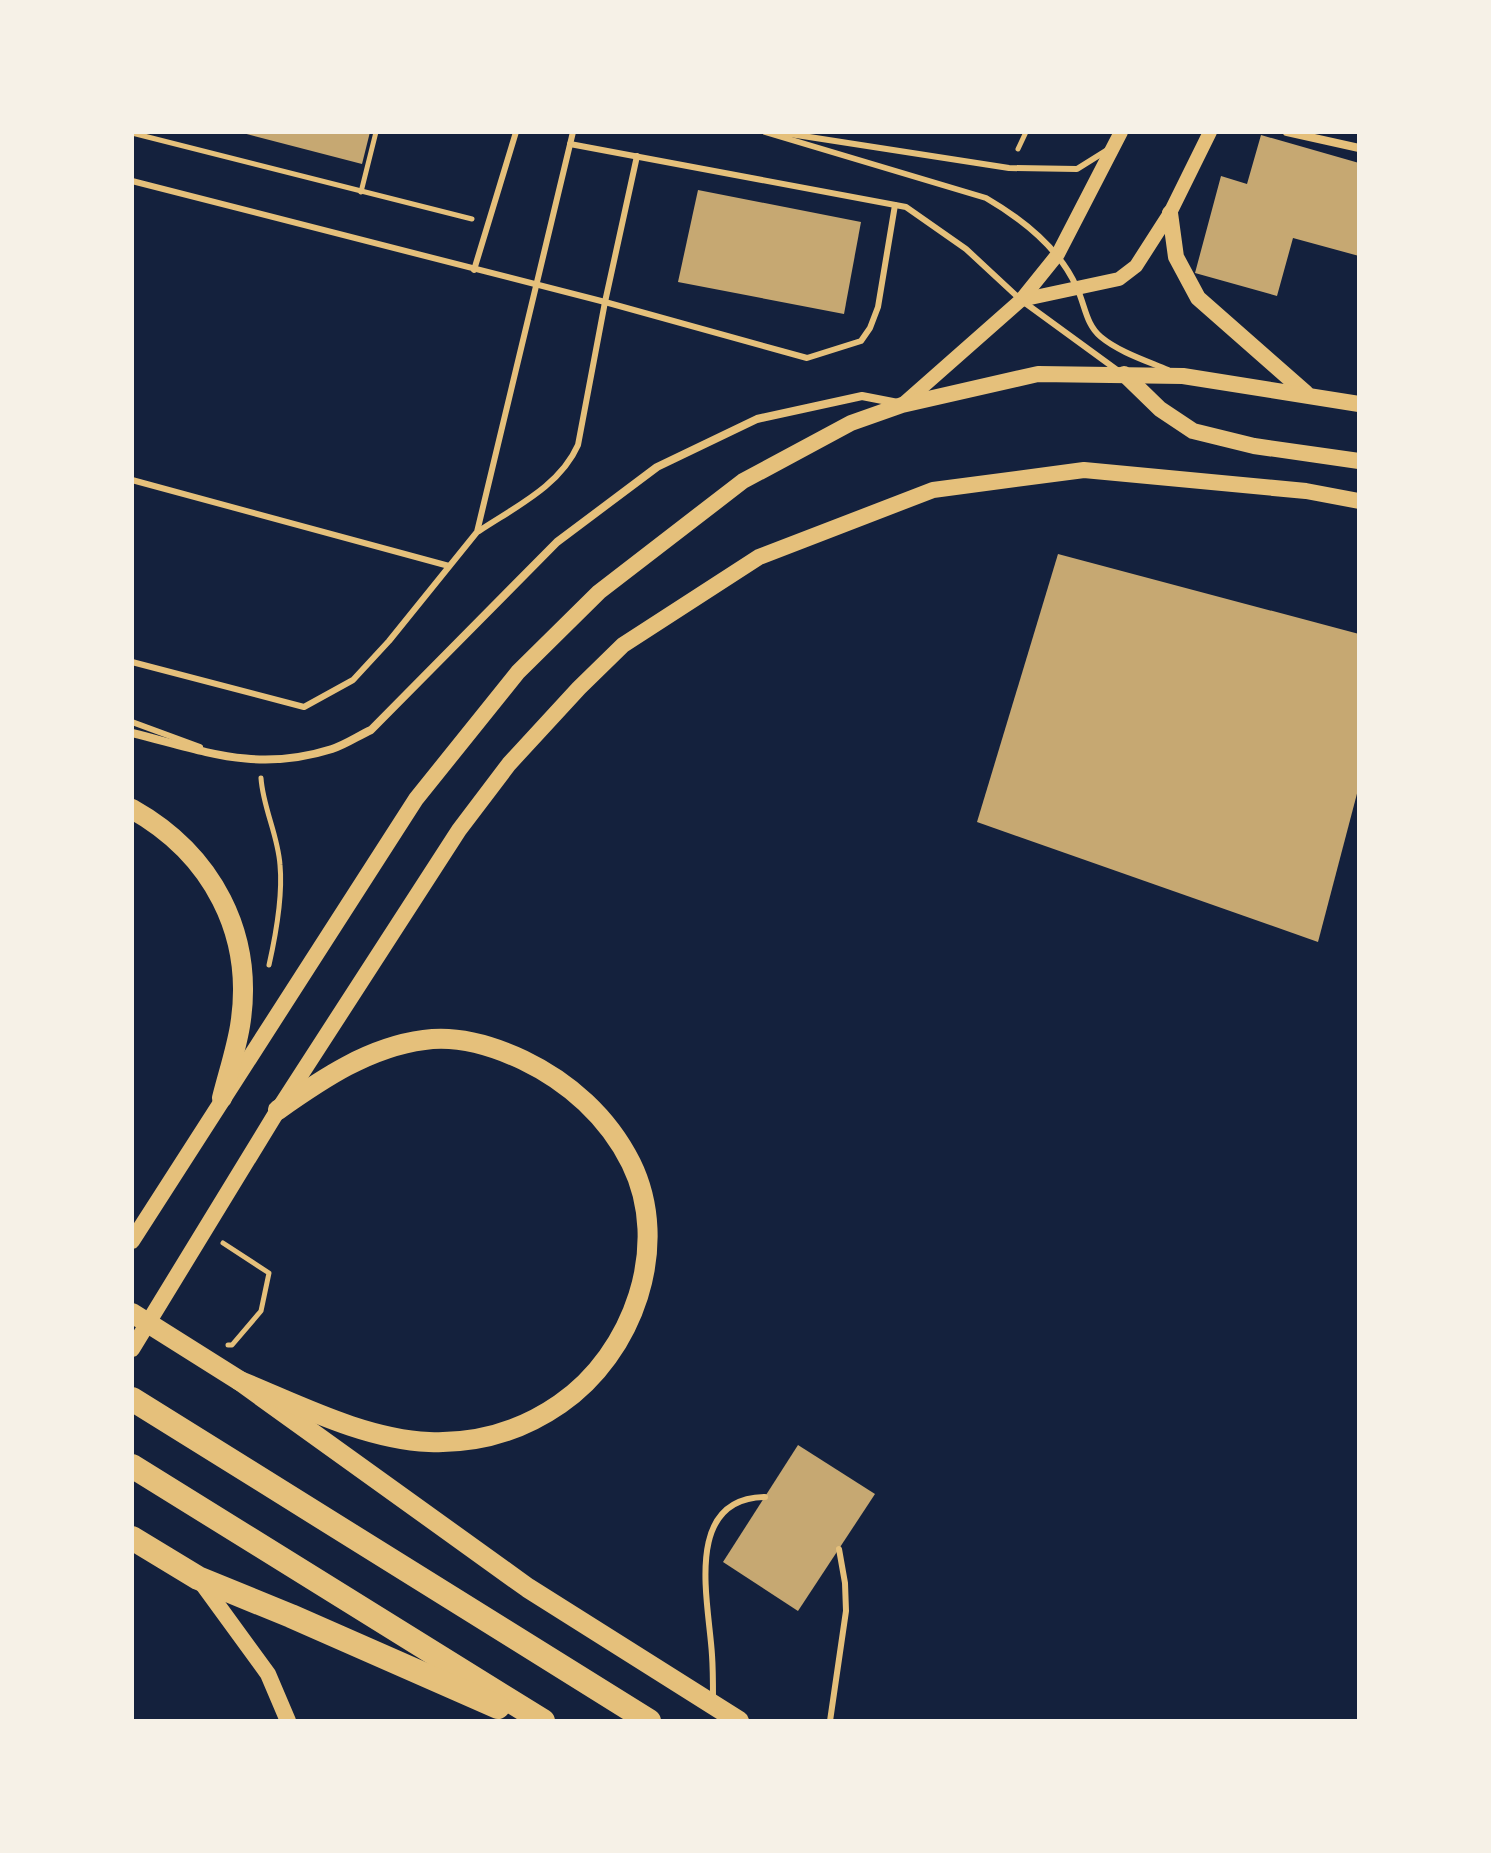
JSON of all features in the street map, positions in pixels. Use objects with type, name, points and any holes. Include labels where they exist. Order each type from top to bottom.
[{"type":"highway","points":[[132,1399],[649,1721]]},
{"type":"highway","points":[[132,1466],[543,1721]]},
{"type":"highway","points":[[132,1538],[198,1578],[529,1721]]},
{"type":"main road","points":[[1170,213],[1176,257],[1198,298],[1307,394]]},
{"type":"main road","points":[[132,1241],[416,799],[518,672],[599,592],[743,481],[851,423],[902,405],[1038,374],[1183,376],[1359,404]]},
{"type":"main road","points":[[1124,374],[1160,409],[1193,431],[1254,446],[1359,461]]},
{"type":"main road","points":[[132,1349],[278,1110],[459,830],[509,764],[623,645],[759,557],[933,490],[1084,470],[1306,491],[1359,501]]},
{"type":"main road","points":[[132,809],[176,838],[196,859],[212,882],[237,937],[242,968],[240,1024],[222,1098]]},
{"type":"main road","points":[[240,1381],[321,1414],[399,1438],[426,1442],[486,1439],[531,1422],[591,1380],[621,1339],[642,1284],[646,1221],[641,1190],[632,1164],[615,1135],[595,1111],[544,1070],[486,1046],[453,1039],[425,1039],[392,1046],[366,1056],[312,1086],[278,1110]]},
{"type":"main road","points":[[132,1313],[240,1381],[528,1588],[739,1721]]},
{"type":"main road","points":[[198,1578],[268,1674],[288,1721]]},
{"type":"street","points":[[132,733],[225,757],[260,762],[290,759],[334,748],[371,730],[557,542],[669,461],[757,419],[862,396],[902,405],[1021,300],[1058,254],[1121,132]]},
{"type":"street","points":[[1021,300],[1119,279],[1136,266],[1170,213],[1210,132]]},
{"type":"street","points":[[1287,132],[1359,148]]},
{"type":"lane","points":[[474,270],[516,132]]},
{"type":"lane","points":[[477,532],[573,132]]},
{"type":"lane","points":[[765,132],[986,198],[1003,208],[1058,254],[1077,288],[1090,326],[1102,339],[1183,376]]},
{"type":"lane","points":[[777,132],[1009,168],[1077,169],[1112,148]]},
{"type":"lane","points":[[570,144],[906,207],[966,249],[1021,300],[1124,374]]},
{"type":"lane","points":[[132,662],[304,707],[353,680],[477,532],[554,480],[569,465],[578,445],[637,156]]},
{"type":"lane","points":[[132,181],[605,302],[807,358],[861,341],[878,307],[895,205]]},
{"type":"lane","points":[[132,480],[449,566]]},
{"type":"lane","points":[[132,722],[225,757]]},
{"type":"lane","points":[[713,1705],[712,1654],[705,1595],[707,1549],[716,1524],[735,1502],[750,1497],[765,1497]]},
{"type":"lane","points":[[830,1721],[846,1611],[839,1549]]},
{"type":"path","points":[[361,192],[376,132]]},
{"type":"path","points":[[132,133],[487,223]]},
{"type":"path","points":[[192,1351],[232,1345],[261,1311],[269,1273],[205,1231]]},
{"type":"building","points":[[239,132],[370,132],[362,164]]},
{"type":"building","points":[[1261,135],[1359,163],[1359,256],[1293,238],[1277,296],[1195,273],[1221,176],[1247,184]]},
{"type":"building","points":[[698,190],[861,222],[844,314],[678,282]]},
{"type":"building","points":[[1058,554],[1359,634],[1359,786],[1318,942],[977,822]]},
{"type":"building","points":[[798,1445],[875,1494],[798,1611],[723,1562]]}]
